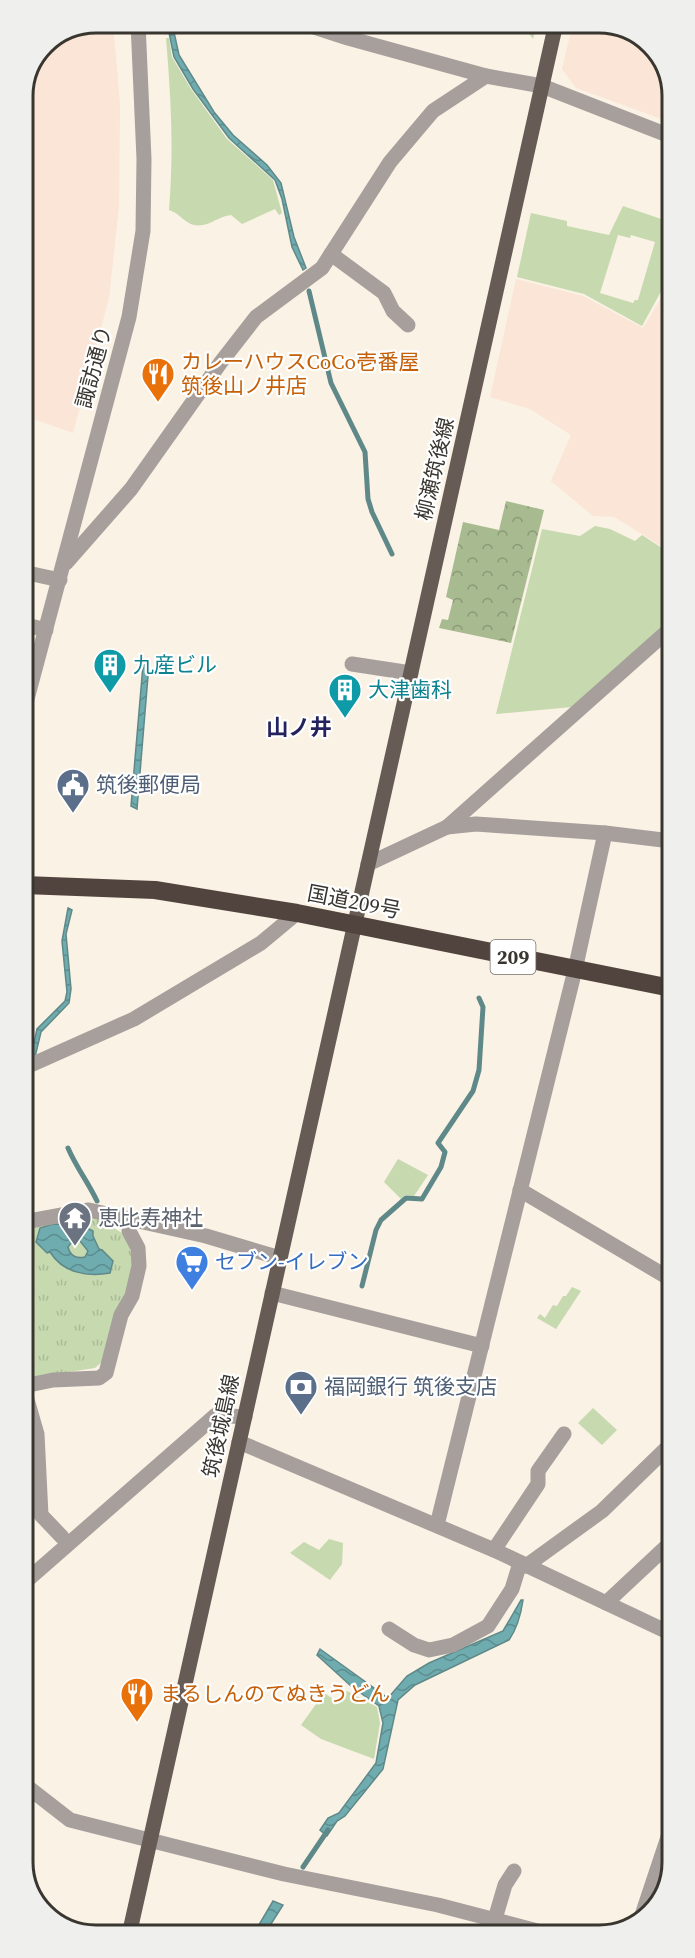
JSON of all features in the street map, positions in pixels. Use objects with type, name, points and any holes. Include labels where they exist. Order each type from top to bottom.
[{"type":"highway","name":"国道209号","points":[[33,885],[155,890],[297,913],[662,986]]},
{"type":"main road","name":"柳瀬筑後線","points":[[354,925],[554,33]]},
{"type":"main road","name":"筑後城島線","points":[[131,1925],[354,925]]},
{"type":"street","name":"諏訪通り","points":[[33,680],[129,317],[143,231],[144,159],[138,33]]},
{"type":"street","points":[[350,33],[486,76],[542,86],[662,133]]},
{"type":"street","points":[[33,572],[62,573],[131,489],[220,363],[256,317],[322,268],[390,162],[433,111],[486,76]]},
{"type":"street","points":[[331,254],[384,293],[393,311],[408,325]]},
{"type":"street","points":[[33,627],[46,630]]},
{"type":"street","points":[[368,864],[447,827],[662,640]]},
{"type":"street","points":[[352,664],[411,673]]},
{"type":"street","points":[[447,827],[476,824],[605,833],[662,840]]},
{"type":"street","points":[[437,1526],[575,970],[605,833]]},
{"type":"street","points":[[33,1064],[134,1019],[261,943],[297,913]]},
{"type":"street","points":[[520,1190],[662,1274]]},
{"type":"street","points":[[33,1220],[89,1210],[206,1236],[280,1258]]},
{"type":"street","points":[[33,1385],[53,1380],[99,1378],[106,1373],[121,1315],[132,1296],[139,1266],[138,1248],[129,1231],[130,1220]]},
{"type":"street","points":[[272,1293],[482,1346]]},
{"type":"street","points":[[33,1575],[216,1415],[245,1417]]},
{"type":"street","points":[[33,1420],[37,1434],[41,1515],[62,1538]]},
{"type":"street","points":[[494,1550],[538,1484],[538,1472],[564,1434]]},
{"type":"street","points":[[239,1442],[494,1550],[662,1629]]},
{"type":"street","points":[[389,1629],[414,1645],[429,1650],[453,1645],[488,1626],[512,1589],[523,1564],[602,1511],[662,1453]]},
{"type":"street","points":[[606,1603],[662,1551]]},
{"type":"street","points":[[33,1791],[70,1820],[284,1874],[438,1905],[516,1925]]},
{"type":"street","points":[[645,1905],[662,1855]]},
{"type":"street","points":[[495,1919],[505,1886],[514,1871]]},
{"type":"shaded area","points":[[114,33],[120,104],[119,206],[109,298],[73,433],[33,419],[33,92],[39,68],[54,49],[64,41],[84,34]]},
{"type":"shaded area","points":[[571,33],[611,34],[631,41],[646,54],[657,72],[662,96],[662,119],[576,88],[562,69]]},
{"type":"shaded area","points":[[516,279],[583,296],[643,328],[662,296],[662,546],[614,517],[593,516],[551,481],[571,435],[530,409],[490,397]]},
{"type":"green space","points":[[166,38],[169,38],[172,57],[191,89],[227,139],[273,180],[282,213],[279,215],[275,209],[242,224],[231,215],[194,225],[169,210],[171,124]]},
{"type":"green space","points":[[623,206],[662,219],[662,290],[642,326],[584,294],[517,277],[531,213],[567,221],[567,226],[609,235]],"holes":[[[618,235],[630,238],[631,235],[655,242],[638,300],[633,303],[600,293]]]},
{"type":"green space","points":[[506,501],[544,510],[511,643],[439,628],[442,619],[448,620],[453,600],[446,597],[463,522],[499,530]]},
{"type":"green space","points":[[595,526],[610,529],[635,541],[642,535],[662,548],[662,627],[572,707],[496,714],[542,529],[580,536]]},
{"type":"green space","points":[[398,1159],[428,1175],[414,1196],[405,1195],[401,1199],[384,1182]]},
{"type":"green space","points":[[91,1213],[125,1235],[136,1264],[105,1359],[95,1368],[33,1378],[33,1223]]},
{"type":"green space","points":[[572,1287],[581,1291],[556,1329],[537,1318],[540,1314],[545,1318],[553,1305],[557,1306]]},
{"type":"green space","points":[[593,1408],[617,1430],[602,1445],[578,1423]]},
{"type":"green space","points":[[329,1539],[343,1543],[342,1564],[330,1580],[290,1553],[304,1542],[319,1550]]},
{"type":"green space","points":[[347,1691],[377,1707],[380,1723],[374,1759],[321,1739],[301,1725],[324,1693],[336,1701]]},
{"type":"water","points":[[169,33],[174,33],[179,55],[214,112],[233,135],[267,165],[281,183],[294,237],[306,268],[303,270],[292,247],[282,199],[275,180],[229,138],[193,89],[174,57]]},
{"type":"water","points":[[149,664],[137,809],[131,806],[143,665]]},
{"type":"water","points":[[68,908],[72,910],[66,934],[71,989],[69,1003],[41,1032],[35,1057],[33,1056],[33,1047],[37,1029],[65,1001],[67,992],[62,941]]},
{"type":"water","points":[[53,1224],[81,1225],[93,1231],[99,1249],[113,1261],[110,1273],[84,1274],[62,1265],[36,1242],[40,1228]],"holes":[[[80,1241],[88,1251],[85,1257],[79,1258],[72,1255],[68,1247],[71,1243]]]},
{"type":"water","points":[[523,1600],[520,1616],[509,1640],[415,1685],[398,1700],[383,1769],[345,1816],[337,1821],[327,1836],[320,1830],[328,1818],[339,1813],[376,1763],[383,1723],[379,1706],[352,1687],[317,1655],[320,1649],[388,1698],[407,1676],[429,1663],[503,1631]]},
{"type":"water","points":[[273,1901],[283,1905],[270,1925],[259,1925]]},
{"type":"waterway","points":[[309,291],[331,383],[365,452],[368,499],[392,554]]},
{"type":"waterway","points":[[362,1286],[376,1230],[381,1220],[406,1198],[422,1199],[441,1167],[445,1152],[438,1143],[473,1091],[479,1070],[483,1007],[479,998]]},
{"type":"waterway","points":[[68,1148],[97,1201]]},
{"type":"waterway","points":[[303,1867],[328,1830]]},
{"type":"place","name":"カレーハウスCoCo壱番屋 筑後山ノ井店","points":[[158,403]]},
{"type":"place","name":"九産ビル","points":[[110,694]]},
{"type":"place","name":"大津歯科","points":[[345,719]]},
{"type":"place","name":"筑後郵便局","points":[[73,814]]},
{"type":"place","name":"恵比寿神社","points":[[75,1247]]},
{"type":"place","name":"セブン-イレブン","points":[[192,1291]]},
{"type":"place","name":"福岡銀行 筑後支店","points":[[301,1416]]},
{"type":"place","name":"まるしんのてぬきうどん","points":[[137,1723]]},
{"type":"district","name":"山ノ井","points":[[299,727]]}]
